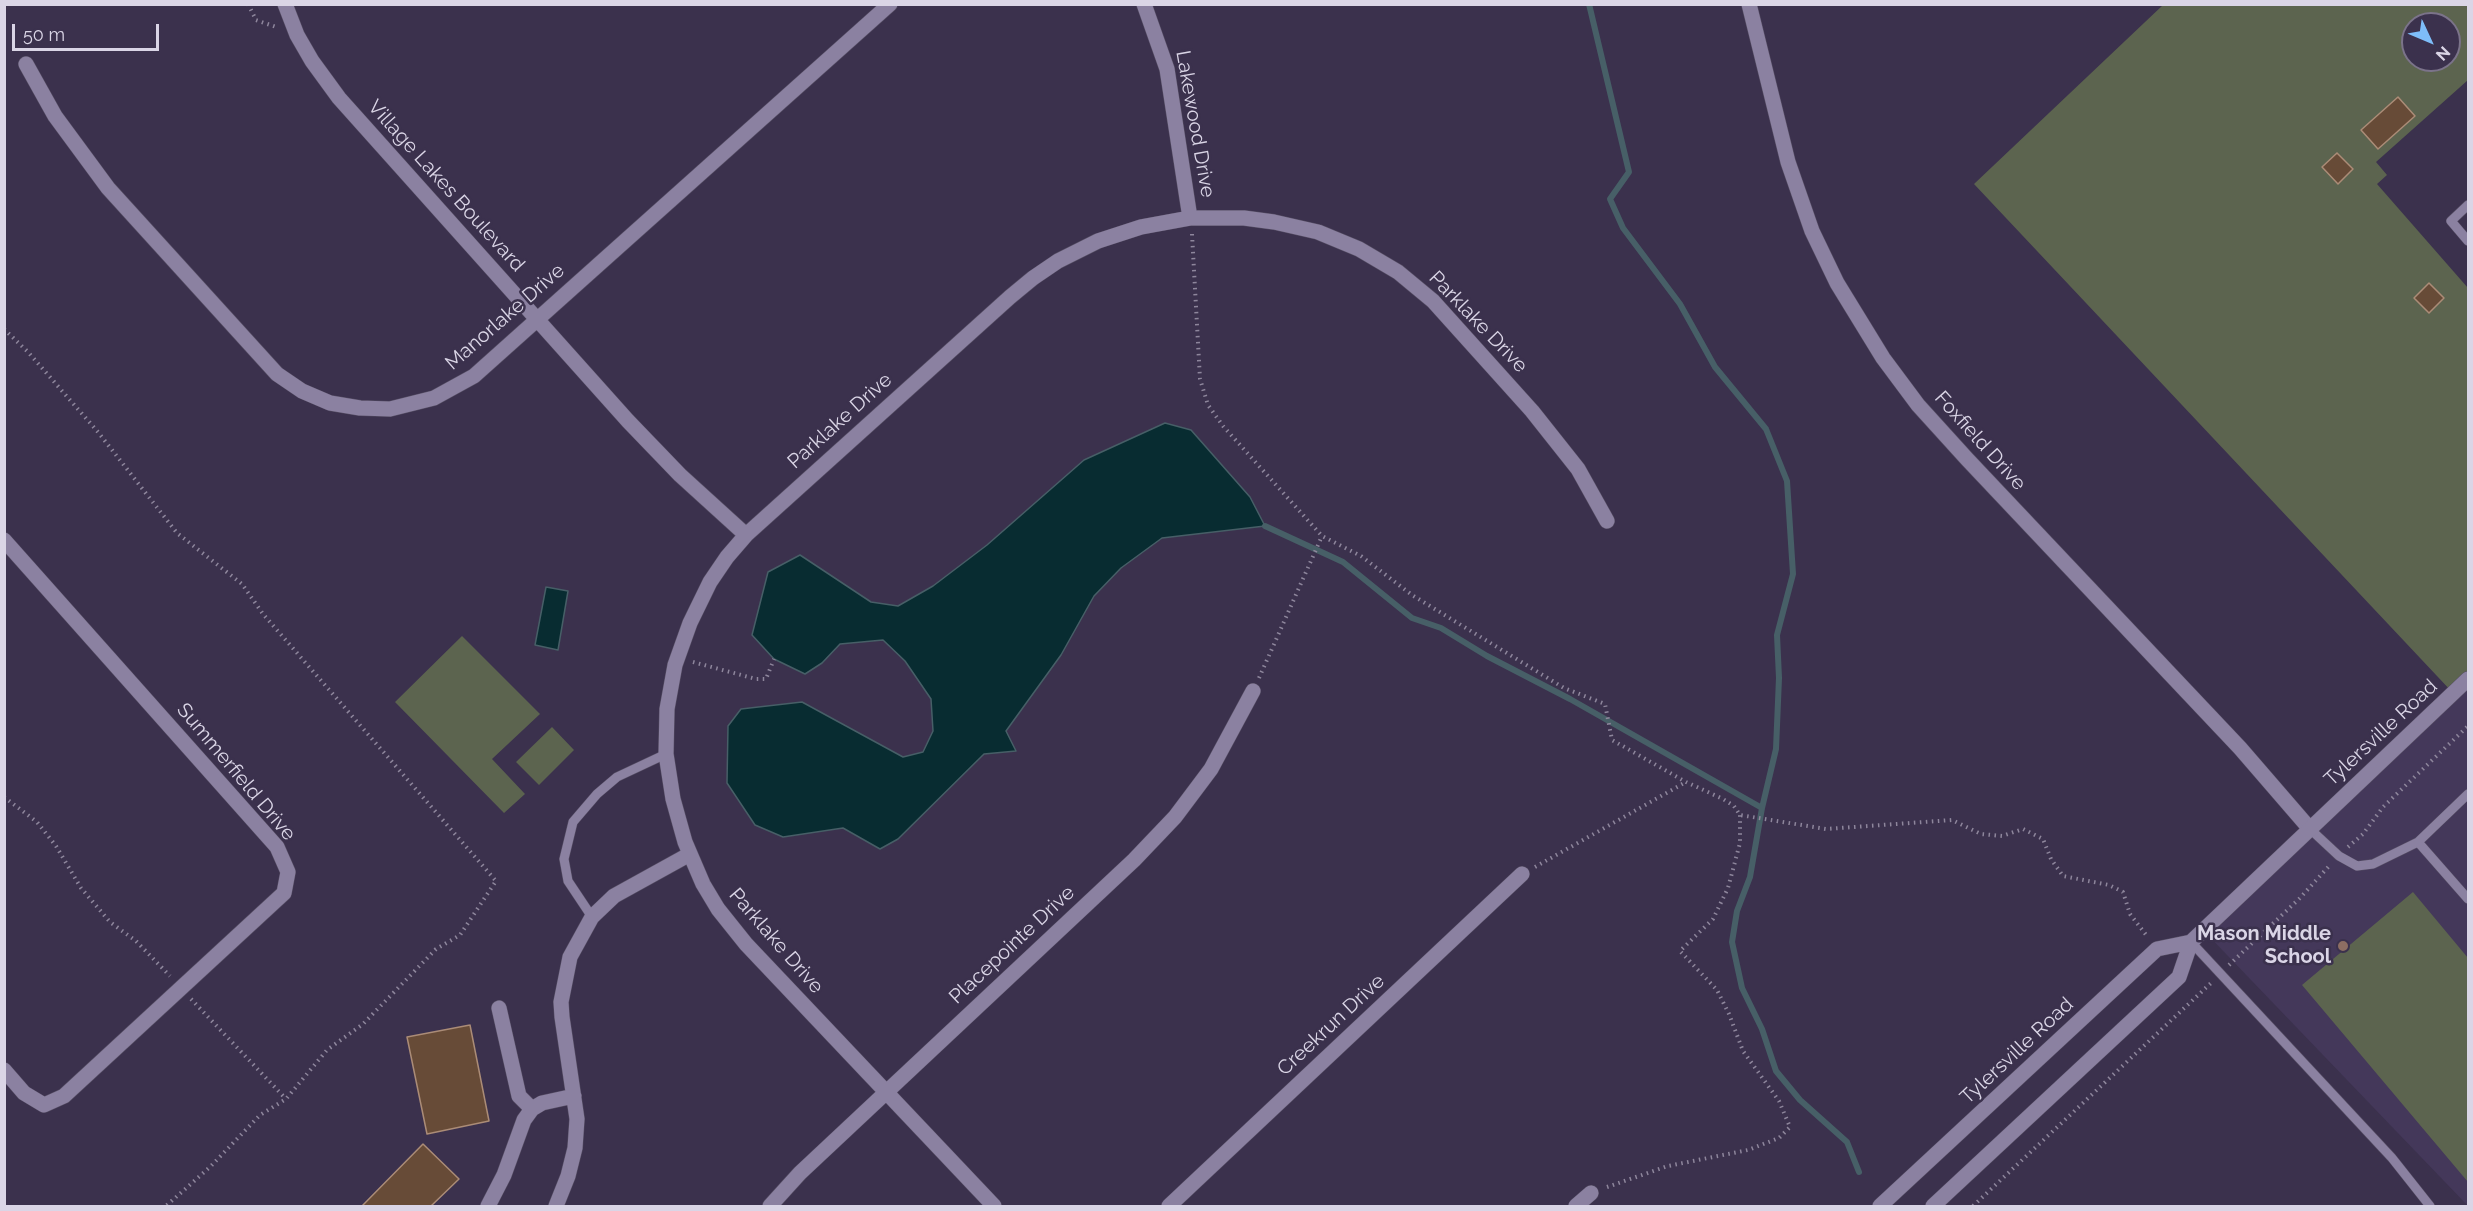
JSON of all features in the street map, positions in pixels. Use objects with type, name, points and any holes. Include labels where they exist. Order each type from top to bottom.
[{"type":"street","name":"Village Lakes Boulevard","points":[[285,4],[297,35],[312,61],[339,98],[628,421],[680,475],[746,535]]},
{"type":"street","name":"Manorlake Drive","points":[[26,64],[60,124],[108,188],[255,353],[277,374],[302,391],[330,403],[375,410],[405,406],[434,398],[474,376],[890,4]]},
{"type":"street","name":"Lakewood Drive","points":[[1144,4],[1167,69],[1190,218]]},
{"type":"street","name":"Foxfield Drive","points":[[1749,4],[1788,162],[1812,231],[1837,284],[1883,358],[1918,405],[2240,748],[2310,829]]},
{"type":"street","name":"Parklake Drive","points":[[994,1206],[746,944],[718,909],[703,884],[690,854],[673,799],[666,754],[667,709],[678,657],[690,623],[710,582],[726,557],[746,535],[867,424],[1033,278],[1058,261],[1098,241],[1141,227],[1190,218],[1244,218],[1318,232],[1359,249],[1398,272],[1433,300],[1532,411],[1578,469],[1607,521]]},
{"type":"street","name":"Summerfield Drive","points":[[4,540],[277,847],[288,872],[284,893],[64,1096],[44,1105],[24,1093],[4,1070]]},
{"type":"street","name":"Tylersville Road","points":[[1933,1206],[2179,977],[2191,942],[2469,679]]},
{"type":"street","name":"Placepointe Drive","points":[[770,1206],[800,1173],[1134,860],[1175,817],[1211,769],[1253,691]]},
{"type":"street","points":[[556,1206],[568,1176],[575,1148],[577,1119],[561,1002],[570,957],[592,917],[626,887],[690,854]]},
{"type":"street","name":"Creekrun Drive","points":[[1169,1206],[1522,874]]},
{"type":"street","points":[[2157,949],[2191,942]]},
{"type":"street","name":"Tylersville Road","points":[[1880,1206],[2157,949]]},
{"type":"street","points":[[499,1008],[519,1096],[532,1109]]},
{"type":"street","points":[[488,1206],[504,1175],[524,1120],[532,1109],[542,1103],[574,1096]]},
{"type":"street","points":[[1576,1206],[1591,1192]]},
{"type":"lane","points":[[2469,205],[2451,221],[2469,241]]},
{"type":"lane","points":[[592,917],[568,881],[564,859],[573,822],[597,794],[617,777],[666,754]]},
{"type":"lane","points":[[2310,829],[2339,856],[2357,866],[2373,864],[2418,842],[2469,794]]},
{"type":"lane","points":[[2418,842],[2469,899]]},
{"type":"lane","points":[[2191,942],[2392,1158],[2430,1206]]},
{"type":"path","points":[[248,4],[256,20],[297,35]]},
{"type":"path","points":[[1190,218],[1200,379],[1208,405],[1223,426],[1322,536],[1361,556],[1412,596],[1564,688],[1605,704],[1612,740],[1686,782],[1723,799],[1734,806],[1740,815],[1740,843],[1728,888],[1713,920],[1680,951],[1717,990],[1743,1051],[1779,1101],[1790,1127],[1779,1138],[1748,1150],[1668,1166],[1591,1192]]},
{"type":"path","points":[[4,328],[98,432],[177,533],[242,584],[263,614],[496,881],[460,935],[436,949],[363,1024],[327,1050],[286,1099],[260,1115],[211,1166],[166,1206]]},
{"type":"path","points":[[1253,691],[1322,536]]},
{"type":"path","points":[[678,657],[756,679],[766,679],[774,659]]},
{"type":"path","points":[[1522,874],[1686,782]]},
{"type":"path","points":[[4,797],[37,822],[56,846],[81,888],[110,922],[136,941],[286,1099]]},
{"type":"path","points":[[1740,815],[1826,829],[1952,820],[1981,834],[2002,836],[2023,829],[2043,839],[2051,859],[2063,876],[2109,885],[2123,892],[2130,914],[2157,949]]},
{"type":"shaded area","points":[[2163,5],[2468,5],[2468,80],[2376,162],[2387,175],[2377,184],[2468,288],[2468,679],[2453,693],[1974,184]]},
{"type":"shaded area","points":[[1165,423],[1191,430],[1250,497],[1265,526],[1162,538],[1121,568],[1094,596],[1061,655],[1006,731],[1016,751],[984,754],[898,839],[880,849],[843,828],[783,837],[755,825],[727,783],[728,726],[741,709],[802,702],[903,757],[923,752],[933,731],[931,699],[905,661],[883,640],[840,644],[822,663],[805,674],[774,659],[752,635],[768,572],[800,555],[871,602],[898,606],[933,586],[987,545],[1084,460]]},
{"type":"shaded area","points":[[546,587],[568,591],[558,650],[535,645]]},
{"type":"shaded area","points":[[462,636],[540,714],[492,759],[525,794],[504,813],[395,702]]},
{"type":"shaded area","name":"Mason Middle School","points":[[2468,679],[2468,1206],[2203,930]]},
{"type":"shaded area","points":[[552,727],[574,750],[539,785],[516,762]]},
{"type":"shaded area","points":[[2413,892],[2468,958],[2468,1182],[2302,985]]},
{"type":"building","points":[[2398,97],[2415,116],[2378,149],[2361,130]]},
{"type":"building","points":[[2337,153],[2353,169],[2338,184],[2322,167]]},
{"type":"building","points":[[2429,283],[2444,298],[2429,313],[2414,298]]},
{"type":"building","points":[[470,1025],[489,1121],[427,1134],[407,1037]]},
{"type":"building","points":[[423,1144],[459,1179],[431,1206],[362,1206]]},
{"type":"waterway","points":[[1589,4],[1629,172],[1610,199],[1623,228],[1680,304],[1715,367],[1766,429],[1787,481],[1793,574],[1777,635],[1779,678],[1776,749],[1762,808],[1750,877],[1737,911],[1732,942],[1742,988],[1762,1029],[1776,1071],[1800,1100],[1847,1142],[1859,1172]]},
{"type":"waterway","points":[[1265,526],[1343,562],[1412,618],[1441,628],[1487,656],[1570,699],[1762,808]]},
{"type":"place","name":"Mason Middle School","points":[[2343,946]]}]
